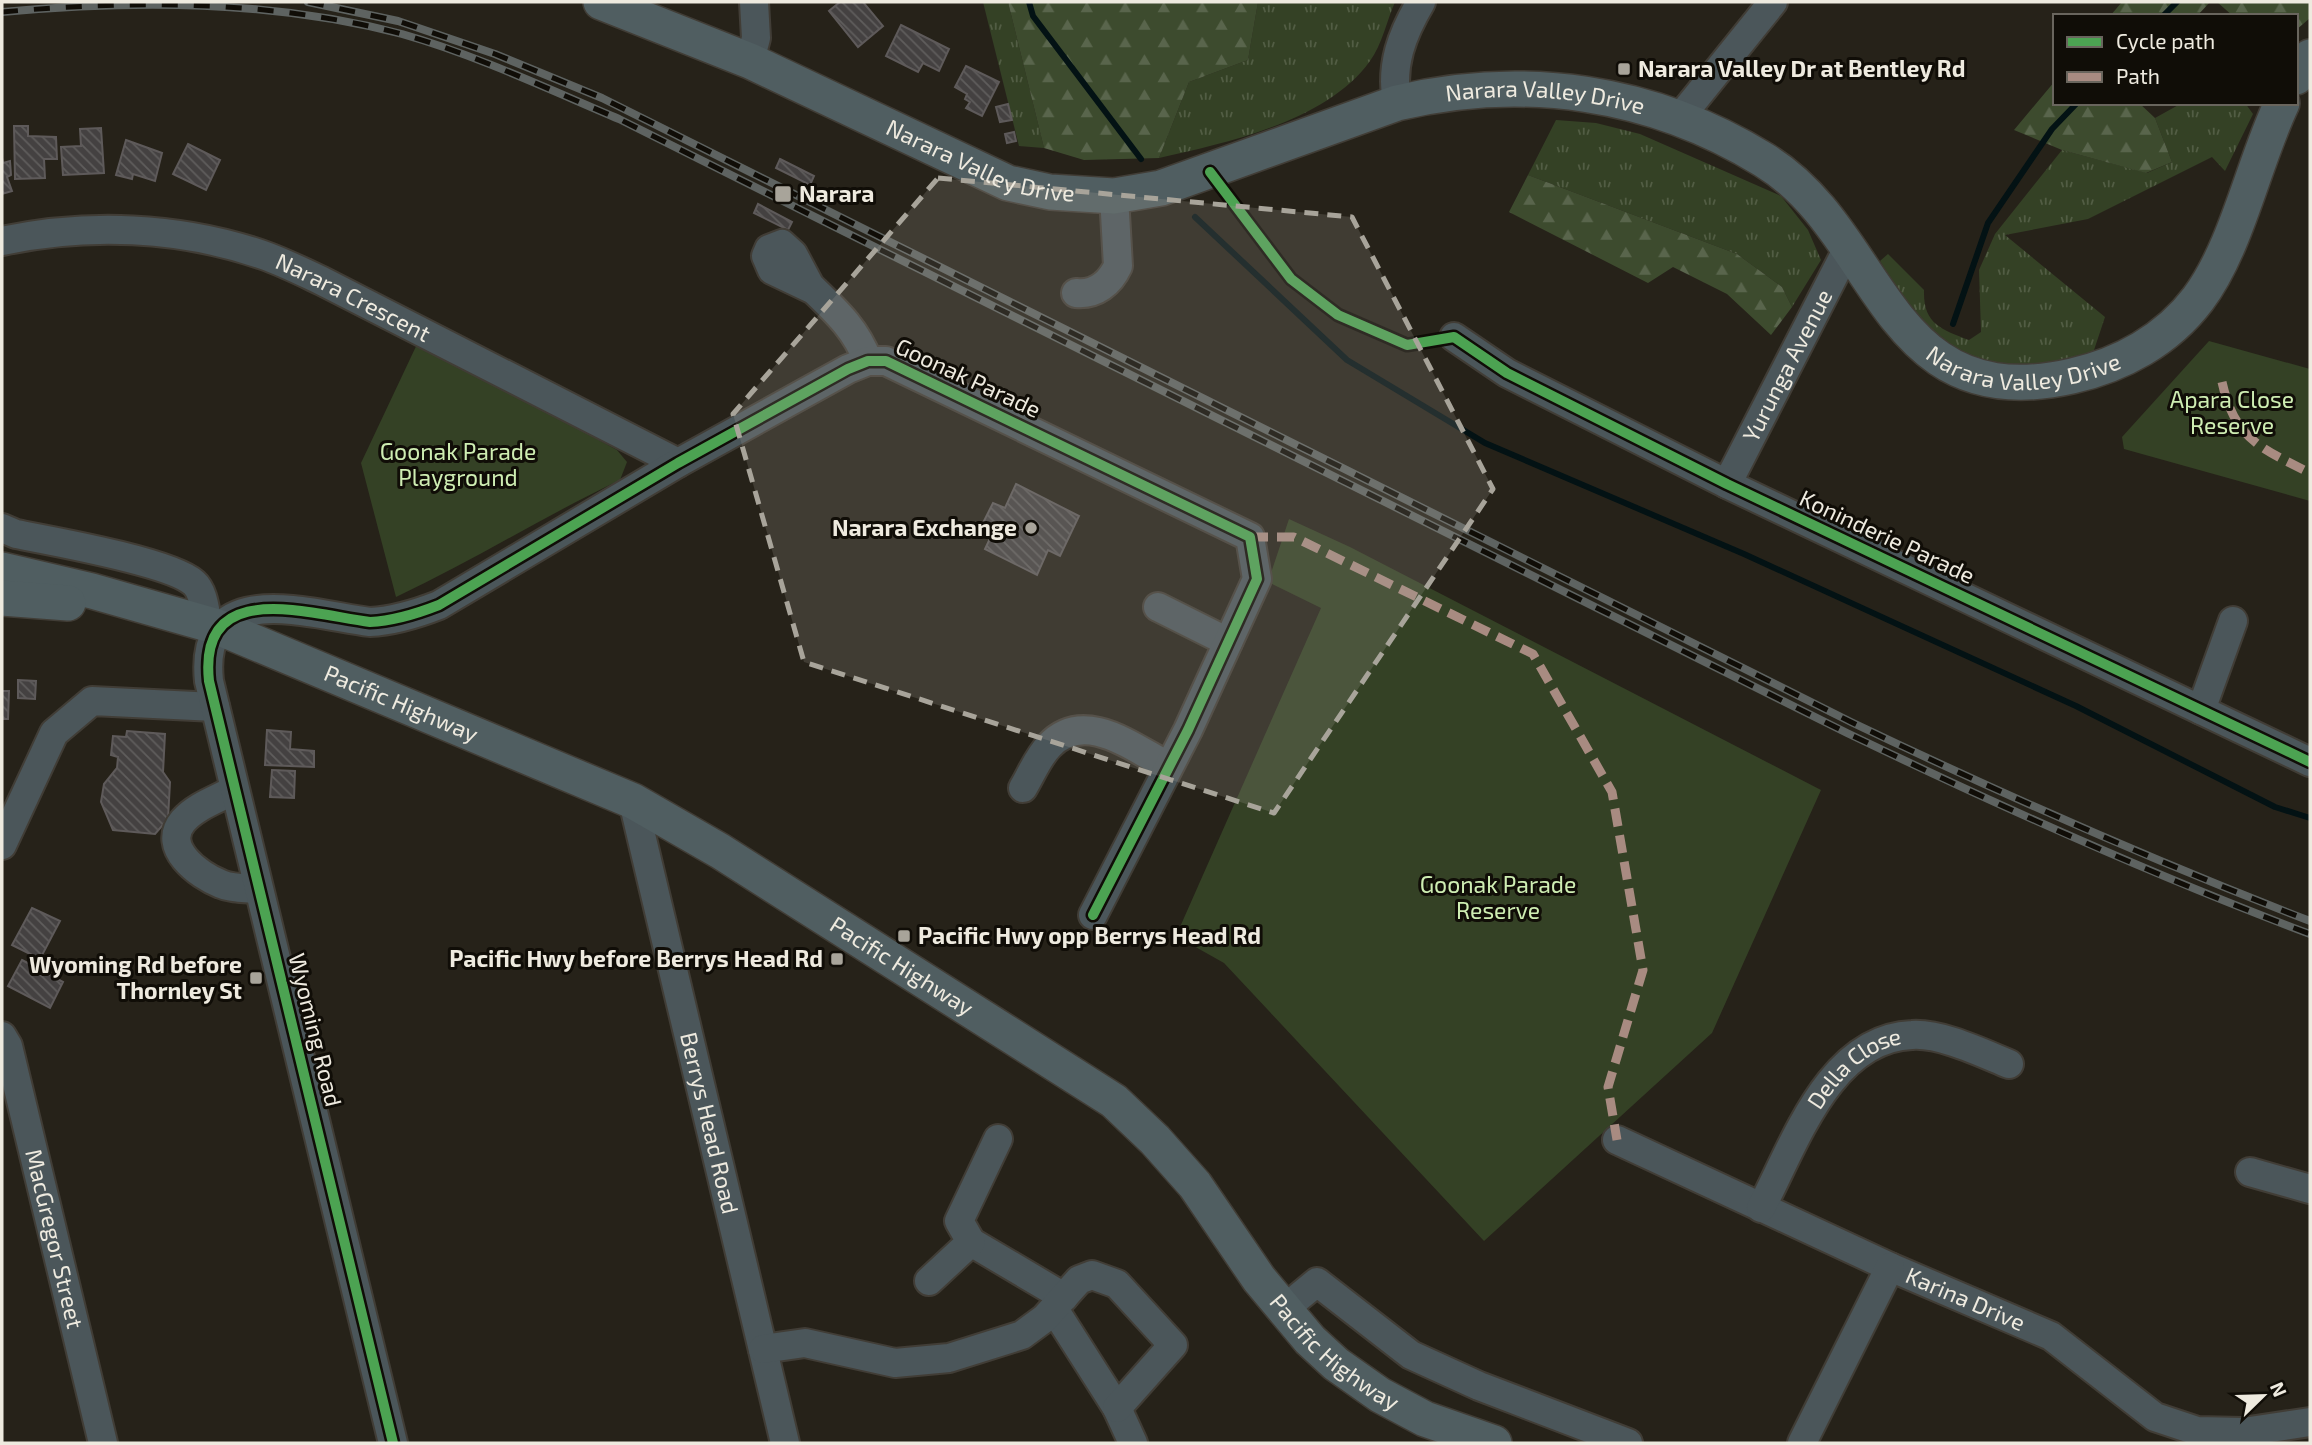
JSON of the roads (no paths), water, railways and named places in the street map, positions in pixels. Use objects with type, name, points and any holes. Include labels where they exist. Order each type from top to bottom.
[{"type":"main road","name":"Narara Valley Drive","points":[[601,2],[750,61],[1008,183],[1050,192],[1114,196],[1179,182],[1397,103],[1468,90],[1539,87],[1608,99],[1678,120],[1747,151],[1791,178],[1829,219],[1898,321],[1935,354],[1953,365],[1990,381],[2007,383],[2052,381],[2082,374],[2136,353],[2157,340],[2199,298],[2216,270],[2281,105]]},
{"type":"main road","points":[[2298,74],[2310,57]]},
{"type":"main road","name":"Pacific Highway","points":[[2,577],[200,622],[633,801],[720,851],[1114,1101],[1155,1140],[1195,1185],[1283,1310],[1310,1340],[1357,1381],[1425,1419],[1494,1443]]},
{"type":"street","points":[[750,61],[756,38],[754,2]]},
{"type":"street","points":[[1397,103],[1394,86],[1395,64],[1408,24],[1421,2]]},
{"type":"street","points":[[1678,120],[1773,2]]},
{"type":"street","points":[[1076,293],[1100,289],[1114,276],[1118,266],[1114,196]]},
{"type":"street","name":"Narara Crescent","points":[[2,242],[44,232],[106,229],[166,233],[263,255],[322,281],[678,463]]},
{"type":"street","name":"Yurunga Avenue","points":[[1727,484],[1848,248]]},
{"type":"street","points":[[814,290],[853,330],[867,361]]},
{"type":"street","name":"Koninderie Parade","points":[[1454,337],[1507,373],[1727,484],[2310,762]]},
{"type":"street","name":"Goonak Parade","points":[[200,622],[257,608],[370,622],[388,621],[420,613],[439,605],[678,463],[848,369],[867,361],[894,364],[1250,537],[1256,579],[1168,766],[1093,915]]},
{"type":"street","points":[[2,528],[16,534],[125,559],[187,578],[198,588],[200,622]]},
{"type":"street","points":[[1158,607],[1228,642]]},
{"type":"street","points":[[2201,710],[2233,621]]},
{"type":"street","name":"Wyoming Road","points":[[200,622],[215,707],[234,790],[393,1443]]},
{"type":"street","points":[[2,845],[54,733],[92,701],[215,707]]},
{"type":"street","points":[[1023,788],[1047,748],[1056,739],[1077,729],[1099,731],[1168,766]]},
{"type":"street","points":[[234,790],[197,809],[182,822],[176,837],[181,856],[220,884],[258,889]]},
{"type":"street","name":"Berrys Head Road","points":[[633,801],[785,1443]]},
{"type":"street","name":"Della Close","points":[[1761,1208],[1828,1081],[1860,1051],[1885,1040],[1913,1034],[1964,1046],[2009,1064]]},
{"type":"street","name":"MacGregor Street","points":[[2,1035],[11,1059],[103,1443]]},
{"type":"street","points":[[998,1139],[959,1221],[971,1242],[1059,1303],[1117,1408],[1133,1443]]},
{"type":"street","name":"Karina Drive","points":[[1617,1140],[1890,1268],[2050,1336],[2155,1417],[2197,1431],[2243,1432],[2310,1422]]},
{"type":"street","points":[[2250,1172],[2310,1189]]},
{"type":"street","points":[[929,1281],[971,1242]]},
{"type":"street","points":[[1802,1443],[1890,1268]]},
{"type":"street","points":[[763,1349],[805,1343],[895,1363],[929,1362],[1005,1343],[1035,1327],[1085,1277],[1092,1275],[1109,1279],[1125,1291],[1173,1345],[1117,1408]]},
{"type":"street","points":[[1283,1310],[1317,1282],[1411,1355],[1479,1386],[1628,1443]]},
{"type":"waterway","points":[[1029,2],[1033,16],[1141,159]]},
{"type":"waterway","points":[[2165,14],[2177,2]]},
{"type":"waterway","points":[[1953,324],[1988,223],[2052,129],[2075,105]]},
{"type":"waterway","points":[[1195,217],[1347,360],[1485,443],[1744,554],[2076,706],[2275,807],[2310,818]]},
{"type":"railway","points":[[308,2],[398,21],[495,54],[602,98],[1851,722],[2079,826],[2310,921]]},
{"type":"railway","points":[[2,12],[152,5],[253,9],[353,23],[402,34],[484,62],[619,119],[1847,733],[2076,839],[2310,934]]},
{"type":"place","name":"Narara Valley Dr at Bentley Rd","points":[[1624,69]]},
{"type":"place","name":"Narara","points":[[783,194]]},
{"type":"place","name":"Narara Exchange","points":[[1031,528]]},
{"type":"place","name":"Pacific Hwy opp Berrys Head Rd","points":[[904,936]]},
{"type":"place","name":"Pacific Hwy before Berrys Head Rd","points":[[837,959]]},
{"type":"place","name":"Wyoming Rd before Thornley St","points":[[256,978]]},
{"type":"park label","name":"Apara Close Reserve","points":[[2232,413]]},
{"type":"park label","name":"Goonak Parade Playground","points":[[458,465]]},
{"type":"park label","name":"Goonak Parade Reserve","points":[[1498,898]]}]
